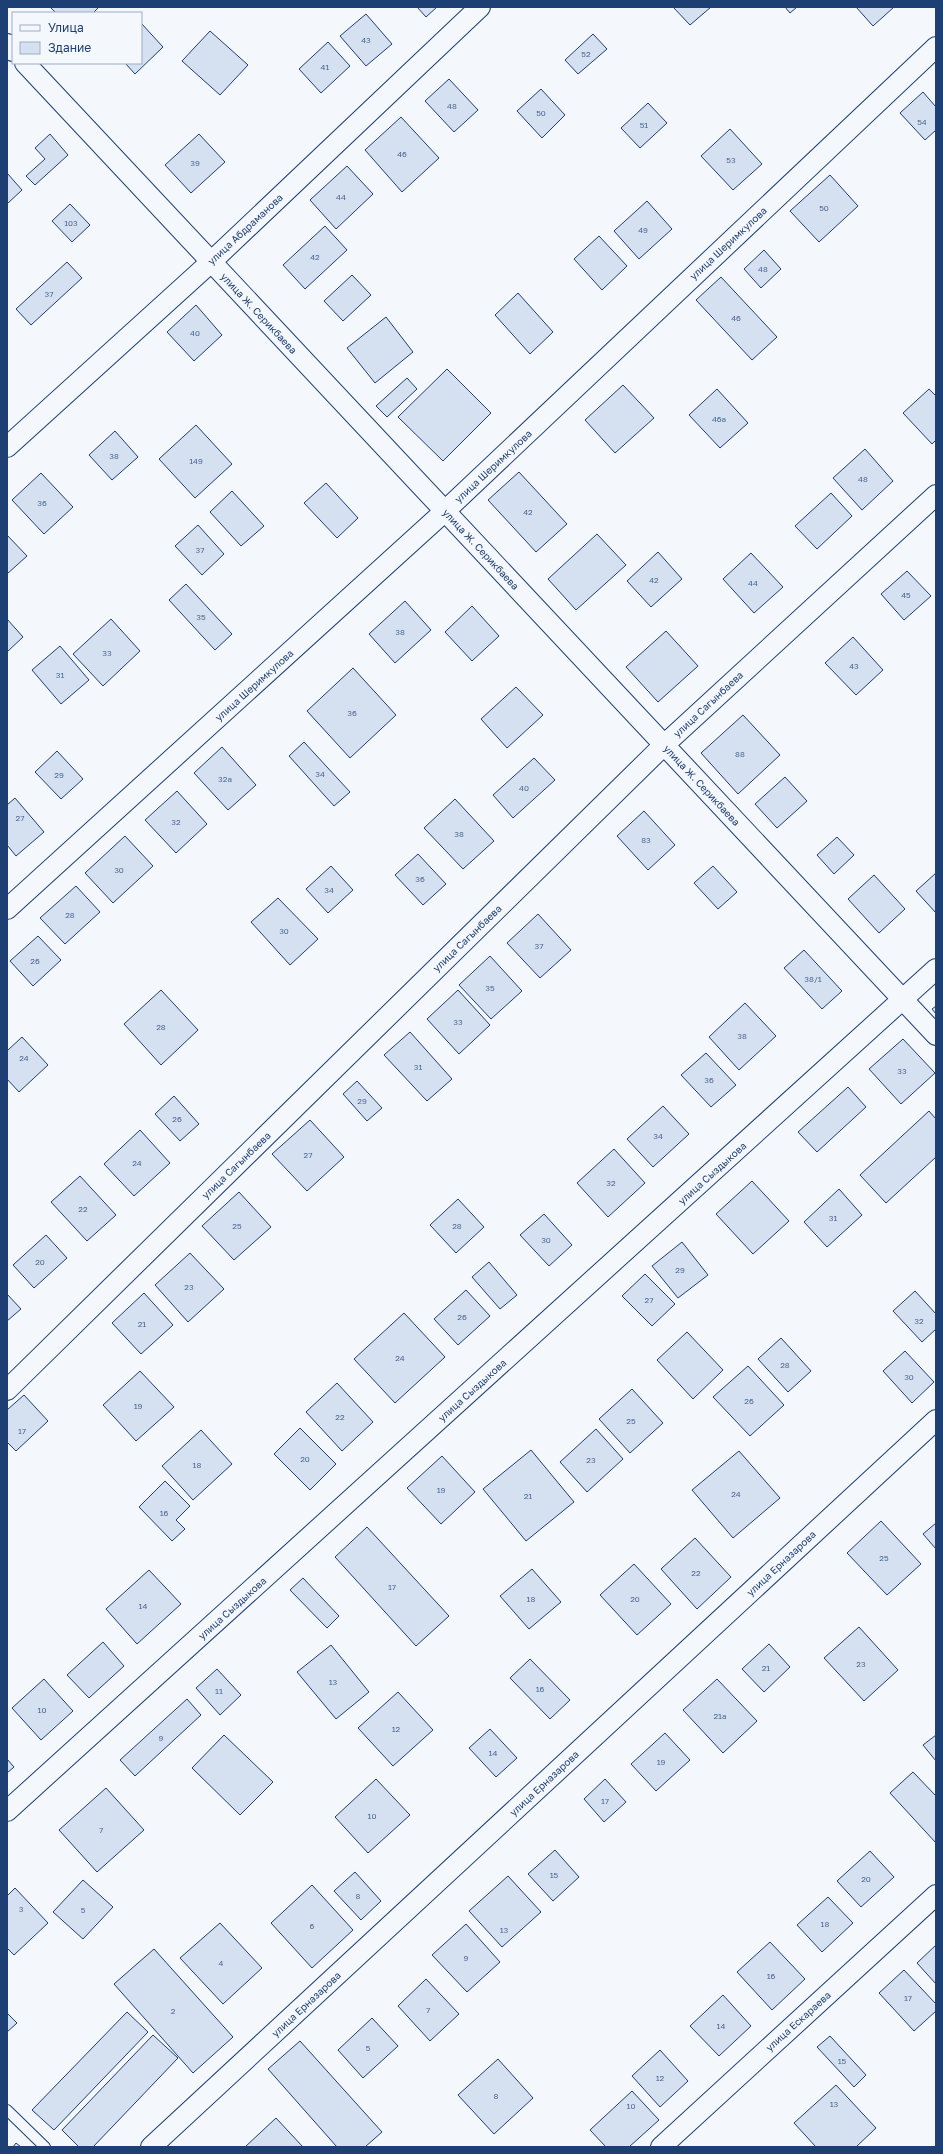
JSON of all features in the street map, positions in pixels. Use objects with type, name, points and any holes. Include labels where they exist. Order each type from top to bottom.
[{"type":"street","name":"улица Абдраманова","points":[[7,447],[211,262],[480,7]]},
{"type":"street","name":"улица Шеримкулова","points":[[7,909],[445,511],[936,47]]},
{"type":"street","name":"улица Ж. Серикбаева","points":[[26,64],[936,1035]]},
{"type":"street","name":"улица Сагынбаева","points":[[7,1390],[664,745],[936,495]]},
{"type":"street","name":"улица Сыздыкова","points":[[7,1811],[936,969]]},
{"type":"street","name":"улица Ерназарова","points":[[151,2147],[936,1420]]},
{"type":"street","name":"улица Ескараева","points":[[661,2147],[936,1895]]},
{"type":"lane","points":[[7,2110],[45,2147]]},
{"type":"building","points":[[50,7],[99,7],[94,12],[55,12]]},
{"type":"building","points":[[417,7],[437,7],[426,17]]},
{"type":"building","points":[[673,7],[711,7],[690,25]]},
{"type":"building","points":[[785,7],[797,7],[790,13]]},
{"type":"building","points":[[856,7],[894,7],[873,26]]},
{"type":"building","points":[[366,14],[392,44],[366,66],[340,36]]},
{"type":"building","points":[[142,24],[163,47],[135,74],[126,64],[142,64]]},
{"type":"building","points":[[210,31],[248,65],[220,95],[182,61]]},
{"type":"building","points":[[593,34],[607,49],[578,74],[565,60]]},
{"type":"building","points":[[328,42],[350,66],[321,93],[299,69]]},
{"type":"building","points":[[449,79],[478,110],[454,132],[425,101]]},
{"type":"building","points":[[541,89],[565,115],[542,138],[517,111]]},
{"type":"building","points":[[923,92],[936,107],[936,130],[925,140],[900,113]]},
{"type":"building","points":[[648,103],[667,123],[640,148],[621,128]]},
{"type":"building","points":[[401,117],[439,158],[402,192],[365,150]]},
{"type":"building","points":[[730,129],[762,164],[733,190],[701,156]]},
{"type":"building","points":[[50,134],[68,155],[35,185],[26,176],[45,159],[35,148]]},
{"type":"building","points":[[199,134],[225,162],[191,193],[165,165]]},
{"type":"building","points":[[347,166],[373,194],[336,229],[310,200]]},
{"type":"building","points":[[7,173],[22,190],[7,204]]},
{"type":"building","points":[[830,175],[858,206],[819,242],[790,211]]},
{"type":"building","points":[[647,201],[672,229],[639,259],[614,231]]},
{"type":"building","points":[[70,204],[90,225],[72,242],[52,221]]},
{"type":"building","points":[[325,226],[347,250],[305,289],[283,265]]},
{"type":"building","points":[[599,236],[627,266],[602,290],[574,259]]},
{"type":"building","points":[[764,250],[781,269],[761,288],[744,269]]},
{"type":"building","points":[[67,262],[82,278],[31,325],[16,309]]},
{"type":"building","points":[[352,275],[371,295],[343,321],[324,301]]},
{"type":"building","points":[[721,277],[777,337],[752,360],[696,300]]},
{"type":"building","points":[[518,293],[553,332],[530,354],[495,315]]},
{"type":"building","points":[[196,305],[222,335],[194,361],[167,332]]},
{"type":"building","points":[[386,317],[413,352],[375,383],[347,348]]},
{"type":"building","points":[[447,369],[491,413],[443,461],[398,417]]},
{"type":"building","points":[[407,378],[417,389],[387,417],[376,406]]},
{"type":"building","points":[[623,385],[654,418],[615,453],[585,420]]},
{"type":"building","points":[[717,389],[748,423],[720,448],[689,415]]},
{"type":"building","points":[[929,389],[936,396],[936,440],[932,444],[903,413]]},
{"type":"building","points":[[196,425],[232,464],[195,498],[159,459]]},
{"type":"building","points":[[115,431],[138,457],[112,480],[89,455]]},
{"type":"building","points":[[865,449],[893,481],[862,510],[833,478]]},
{"type":"building","points":[[519,472],[567,524],[536,552],[488,500]]},
{"type":"building","points":[[41,473],[73,507],[44,534],[12,500]]},
{"type":"building","points":[[326,483],[358,518],[337,538],[304,503]]},
{"type":"building","points":[[232,491],[264,526],[241,546],[210,512]]},
{"type":"building","points":[[831,493],[852,516],[817,549],[795,526]]},
{"type":"building","points":[[198,525],[224,554],[202,575],[175,546]]},
{"type":"building","points":[[597,534],[626,565],[576,610],[548,579]]},
{"type":"building","points":[[7,535],[27,556],[7,574]]},
{"type":"building","points":[[658,552],[682,579],[651,607],[627,581]]},
{"type":"building","points":[[751,553],[783,587],[754,613],[723,579]]},
{"type":"building","points":[[907,571],[931,596],[904,620],[881,594]]},
{"type":"building","points":[[186,584],[232,634],[215,650],[169,600]]},
{"type":"building","points":[[405,601],[431,630],[395,663],[369,634]]},
{"type":"building","points":[[472,606],[499,636],[472,661],[445,632]]},
{"type":"building","points":[[7,619],[23,637],[7,652]]},
{"type":"building","points":[[111,619],[140,651],[103,686],[73,654]]},
{"type":"building","points":[[666,631],[698,666],[658,702],[626,667]]},
{"type":"building","points":[[853,637],[883,670],[856,695],[825,663]]},
{"type":"building","points":[[60,646],[89,680],[61,704],[32,670]]},
{"type":"building","points":[[353,668],[396,715],[350,758],[307,711]]},
{"type":"building","points":[[516,687],[543,715],[507,748],[481,719]]},
{"type":"building","points":[[743,715],[780,755],[738,794],[701,753]]},
{"type":"building","points":[[304,742],[350,792],[334,806],[289,756]]},
{"type":"building","points":[[222,747],[256,785],[228,810],[194,773]]},
{"type":"building","points":[[57,751],[83,779],[61,799],[35,772]]},
{"type":"building","points":[[534,758],[555,780],[513,818],[493,795]]},
{"type":"building","points":[[785,777],[807,801],[777,828],[755,804]]},
{"type":"building","points":[[177,791],[207,824],[176,853],[145,820]]},
{"type":"building","points":[[15,798],[44,832],[16,856],[7,845],[7,805]]},
{"type":"building","points":[[455,799],[494,841],[463,869],[424,828]]},
{"type":"building","points":[[644,811],[675,845],[648,870],[617,836]]},
{"type":"building","points":[[125,836],[153,866],[113,903],[85,873]]},
{"type":"building","points":[[837,837],[854,855],[834,874],[817,855]]},
{"type":"building","points":[[418,854],[446,884],[423,905],[395,875]]},
{"type":"building","points":[[331,866],[353,890],[328,913],[306,889]]},
{"type":"building","points":[[713,866],[737,892],[718,909],[694,883]]},
{"type":"building","points":[[936,873],[936,913],[916,891]]},
{"type":"building","points":[[874,875],[905,909],[879,933],[848,899]]},
{"type":"building","points":[[76,886],[100,912],[65,944],[40,918]]},
{"type":"building","points":[[278,898],[318,939],[290,965],[251,922]]},
{"type":"building","points":[[538,914],[571,950],[540,978],[507,943]]},
{"type":"building","points":[[38,936],[61,960],[33,986],[10,961]]},
{"type":"building","points":[[804,950],[842,991],[822,1009],[784,968]]},
{"type":"building","points":[[490,956],[522,991],[491,1019],[459,985]]},
{"type":"building","points":[[161,990],[198,1030],[161,1065],[124,1024]]},
{"type":"building","points":[[458,990],[490,1025],[459,1054],[427,1019]]},
{"type":"building","points":[[745,1003],[776,1036],[739,1070],[709,1037]]},
{"type":"building","points":[[936,1006],[936,1014],[932,1009]]},
{"type":"building","points":[[410,1032],[452,1079],[427,1101],[384,1055]]},
{"type":"building","points":[[22,1037],[48,1065],[19,1092],[7,1079],[7,1051]]},
{"type":"building","points":[[903,1039],[935,1073],[901,1104],[869,1069]]},
{"type":"building","points":[[706,1053],[736,1085],[711,1107],[681,1075]]},
{"type":"building","points":[[357,1081],[382,1108],[367,1121],[343,1094]]},
{"type":"building","points":[[848,1087],[866,1107],[817,1152],[798,1132]]},
{"type":"building","points":[[174,1096],[199,1124],[180,1141],[155,1114]]},
{"type":"building","points":[[663,1106],[689,1134],[653,1167],[627,1139]]},
{"type":"building","points":[[929,1111],[936,1119],[936,1157],[886,1203],[860,1175]]},
{"type":"building","points":[[310,1120],[344,1157],[307,1191],[272,1154]]},
{"type":"building","points":[[140,1130],[170,1163],[134,1196],[104,1164]]},
{"type":"building","points":[[614,1149],[645,1183],[608,1217],[577,1183]]},
{"type":"building","points":[[80,1176],[116,1215],[87,1241],[51,1202]]},
{"type":"building","points":[[752,1181],[789,1221],[753,1254],[716,1214]]},
{"type":"building","points":[[839,1189],[862,1215],[827,1247],[804,1222]]},
{"type":"building","points":[[239,1192],[271,1227],[234,1260],[202,1226]]},
{"type":"building","points":[[458,1199],[484,1227],[456,1253],[430,1225]]},
{"type":"building","points":[[544,1214],[572,1245],[549,1266],[520,1235]]},
{"type":"building","points":[[46,1235],[67,1258],[34,1288],[13,1265]]},
{"type":"building","points":[[682,1242],[708,1275],[678,1298],[652,1266]]},
{"type":"building","points":[[190,1253],[224,1289],[188,1322],[155,1285]]},
{"type":"building","points":[[489,1262],[517,1295],[500,1309],[472,1277]]},
{"type":"building","points":[[645,1274],[675,1304],[652,1326],[622,1296]]},
{"type":"building","points":[[466,1290],[490,1316],[458,1345],[434,1319]]},
{"type":"building","points":[[915,1291],[936,1314],[936,1329],[922,1342],[893,1311]]},
{"type":"building","points":[[144,1293],[173,1325],[141,1354],[112,1323]]},
{"type":"building","points":[[7,1294],[21,1309],[7,1321]]},
{"type":"building","points":[[404,1313],[445,1357],[395,1403],[354,1359]]},
{"type":"building","points":[[687,1332],[723,1370],[693,1399],[657,1360]]},
{"type":"building","points":[[781,1338],[811,1371],[788,1392],[758,1359]]},
{"type":"building","points":[[905,1351],[934,1382],[912,1403],[883,1371]]},
{"type":"building","points":[[748,1366],[784,1405],[750,1436],[713,1397]]},
{"type":"building","points":[[140,1371],[174,1407],[136,1441],[103,1405]]},
{"type":"building","points":[[337,1383],[373,1422],[342,1451],[306,1412]]},
{"type":"building","points":[[632,1389],[663,1423],[630,1453],[599,1419]]},
{"type":"building","points":[[24,1395],[48,1421],[16,1451],[7,1442],[7,1410]]},
{"type":"building","points":[[300,1428],[336,1464],[310,1490],[274,1454]]},
{"type":"building","points":[[596,1429],[623,1459],[587,1492],[560,1462]]},
{"type":"building","points":[[201,1430],[232,1464],[193,1500],[162,1466]]},
{"type":"building","points":[[531,1450],[574,1502],[526,1541],[483,1489]]},
{"type":"building","points":[[739,1451],[780,1498],[733,1538],[692,1490]]},
{"type":"building","points":[[442,1456],[475,1492],[441,1524],[407,1488]]},
{"type":"building","points":[[165,1481],[190,1506],[176,1520],[185,1529],[172,1541],[139,1507]]},
{"type":"building","points":[[881,1521],[921,1564],[887,1595],[847,1553]]},
{"type":"building","points":[[936,1523],[936,1549],[923,1534]]},
{"type":"building","points":[[367,1527],[449,1616],[416,1646],[335,1557]]},
{"type":"building","points":[[695,1538],[731,1577],[697,1609],[661,1569]]},
{"type":"building","points":[[634,1564],[671,1604],[637,1635],[600,1595]]},
{"type":"building","points":[[532,1569],[561,1602],[529,1629],[500,1596]]},
{"type":"building","points":[[149,1570],[181,1604],[137,1644],[106,1609]]},
{"type":"building","points":[[303,1578],[339,1616],[327,1628],[290,1590]]},
{"type":"building","points":[[859,1627],[898,1670],[864,1701],[824,1658]]},
{"type":"building","points":[[103,1642],[124,1666],[89,1698],[67,1675]]},
{"type":"building","points":[[769,1644],[790,1667],[764,1692],[742,1669]]},
{"type":"building","points":[[331,1645],[369,1692],[336,1719],[297,1672]]},
{"type":"building","points":[[530,1659],[570,1700],[550,1719],[510,1678]]},
{"type":"building","points":[[217,1669],[241,1695],[220,1715],[196,1688]]},
{"type":"building","points":[[44,1679],[73,1711],[41,1740],[12,1708]]},
{"type":"building","points":[[717,1679],[757,1721],[723,1753],[683,1710]]},
{"type":"building","points":[[398,1692],[433,1730],[393,1766],[358,1728]]},
{"type":"building","points":[[187,1699],[201,1715],[135,1776],[120,1760]]},
{"type":"building","points":[[490,1729],[517,1758],[496,1777],[469,1748]]},
{"type":"building","points":[[665,1733],[690,1760],[656,1791],[631,1764]]},
{"type":"building","points":[[224,1735],[273,1782],[240,1815],[192,1768]]},
{"type":"building","points":[[936,1735],[936,1761],[923,1745]]},
{"type":"building","points":[[7,1759],[14,1767],[7,1773]]},
{"type":"building","points":[[913,1772],[936,1796],[936,1843],[890,1793]]},
{"type":"building","points":[[376,1779],[410,1815],[368,1853],[335,1817]]},
{"type":"building","points":[[605,1779],[626,1802],[604,1822],[584,1799]]},
{"type":"building","points":[[106,1788],[144,1830],[97,1872],[59,1830]]},
{"type":"building","points":[[555,1850],[579,1877],[553,1901],[528,1874]]},
{"type":"building","points":[[870,1851],[894,1877],[861,1907],[837,1881]]},
{"type":"building","points":[[355,1872],[381,1901],[361,1920],[334,1891]]},
{"type":"building","points":[[508,1876],[541,1912],[502,1947],[469,1911]]},
{"type":"building","points":[[83,1880],[113,1907],[83,1939],[53,1912]]},
{"type":"building","points":[[312,1885],[353,1930],[312,1968],[271,1923]]},
{"type":"building","points":[[15,1888],[48,1923],[14,1955],[7,1948],[7,1896]]},
{"type":"building","points":[[828,1897],[853,1923],[822,1952],[797,1925]]},
{"type":"building","points":[[220,1923],[262,1968],[223,2004],[180,1958]]},
{"type":"building","points":[[466,1924],[500,1962],[467,1992],[432,1955]]},
{"type":"building","points":[[770,1942],[805,1979],[772,2010],[737,1972]]},
{"type":"building","points":[[936,1945],[936,1984],[917,1963]]},
{"type":"building","points":[[154,1949],[233,2037],[193,2073],[114,1984]]},
{"type":"building","points":[[904,1970],[936,2004],[936,2011],[914,2031],[879,1993]]},
{"type":"building","points":[[426,1979],[459,2014],[430,2041],[398,2006]]},
{"type":"building","points":[[723,1995],[751,2026],[719,2056],[690,2026]]},
{"type":"building","points":[[127,2012],[148,2032],[54,2130],[32,2110]]},
{"type":"building","points":[[7,2013],[17,2023],[7,2032]]},
{"type":"building","points":[[372,2018],[398,2046],[363,2078],[338,2050]]},
{"type":"building","points":[[153,2035],[178,2058],[93,2147],[79,2147],[62,2130]]},
{"type":"building","points":[[830,2036],[866,2075],[854,2087],[817,2047]]},
{"type":"building","points":[[300,2041],[382,2132],[365,2147],[337,2147],[268,2069]]},
{"type":"building","points":[[660,2050],[688,2081],[660,2107],[632,2076]]},
{"type":"building","points":[[498,2059],[533,2098],[494,2134],[458,2095]]},
{"type":"building","points":[[836,2085],[876,2128],[856,2147],[816,2147],[794,2123]]},
{"type":"building","points":[[632,2091],[659,2120],[629,2147],[606,2147],[590,2130]]},
{"type":"building","points":[[276,2118],[303,2147],[245,2147]]},
{"type":"building","points":[[16,2143],[21,2147],[13,2147]]}]
